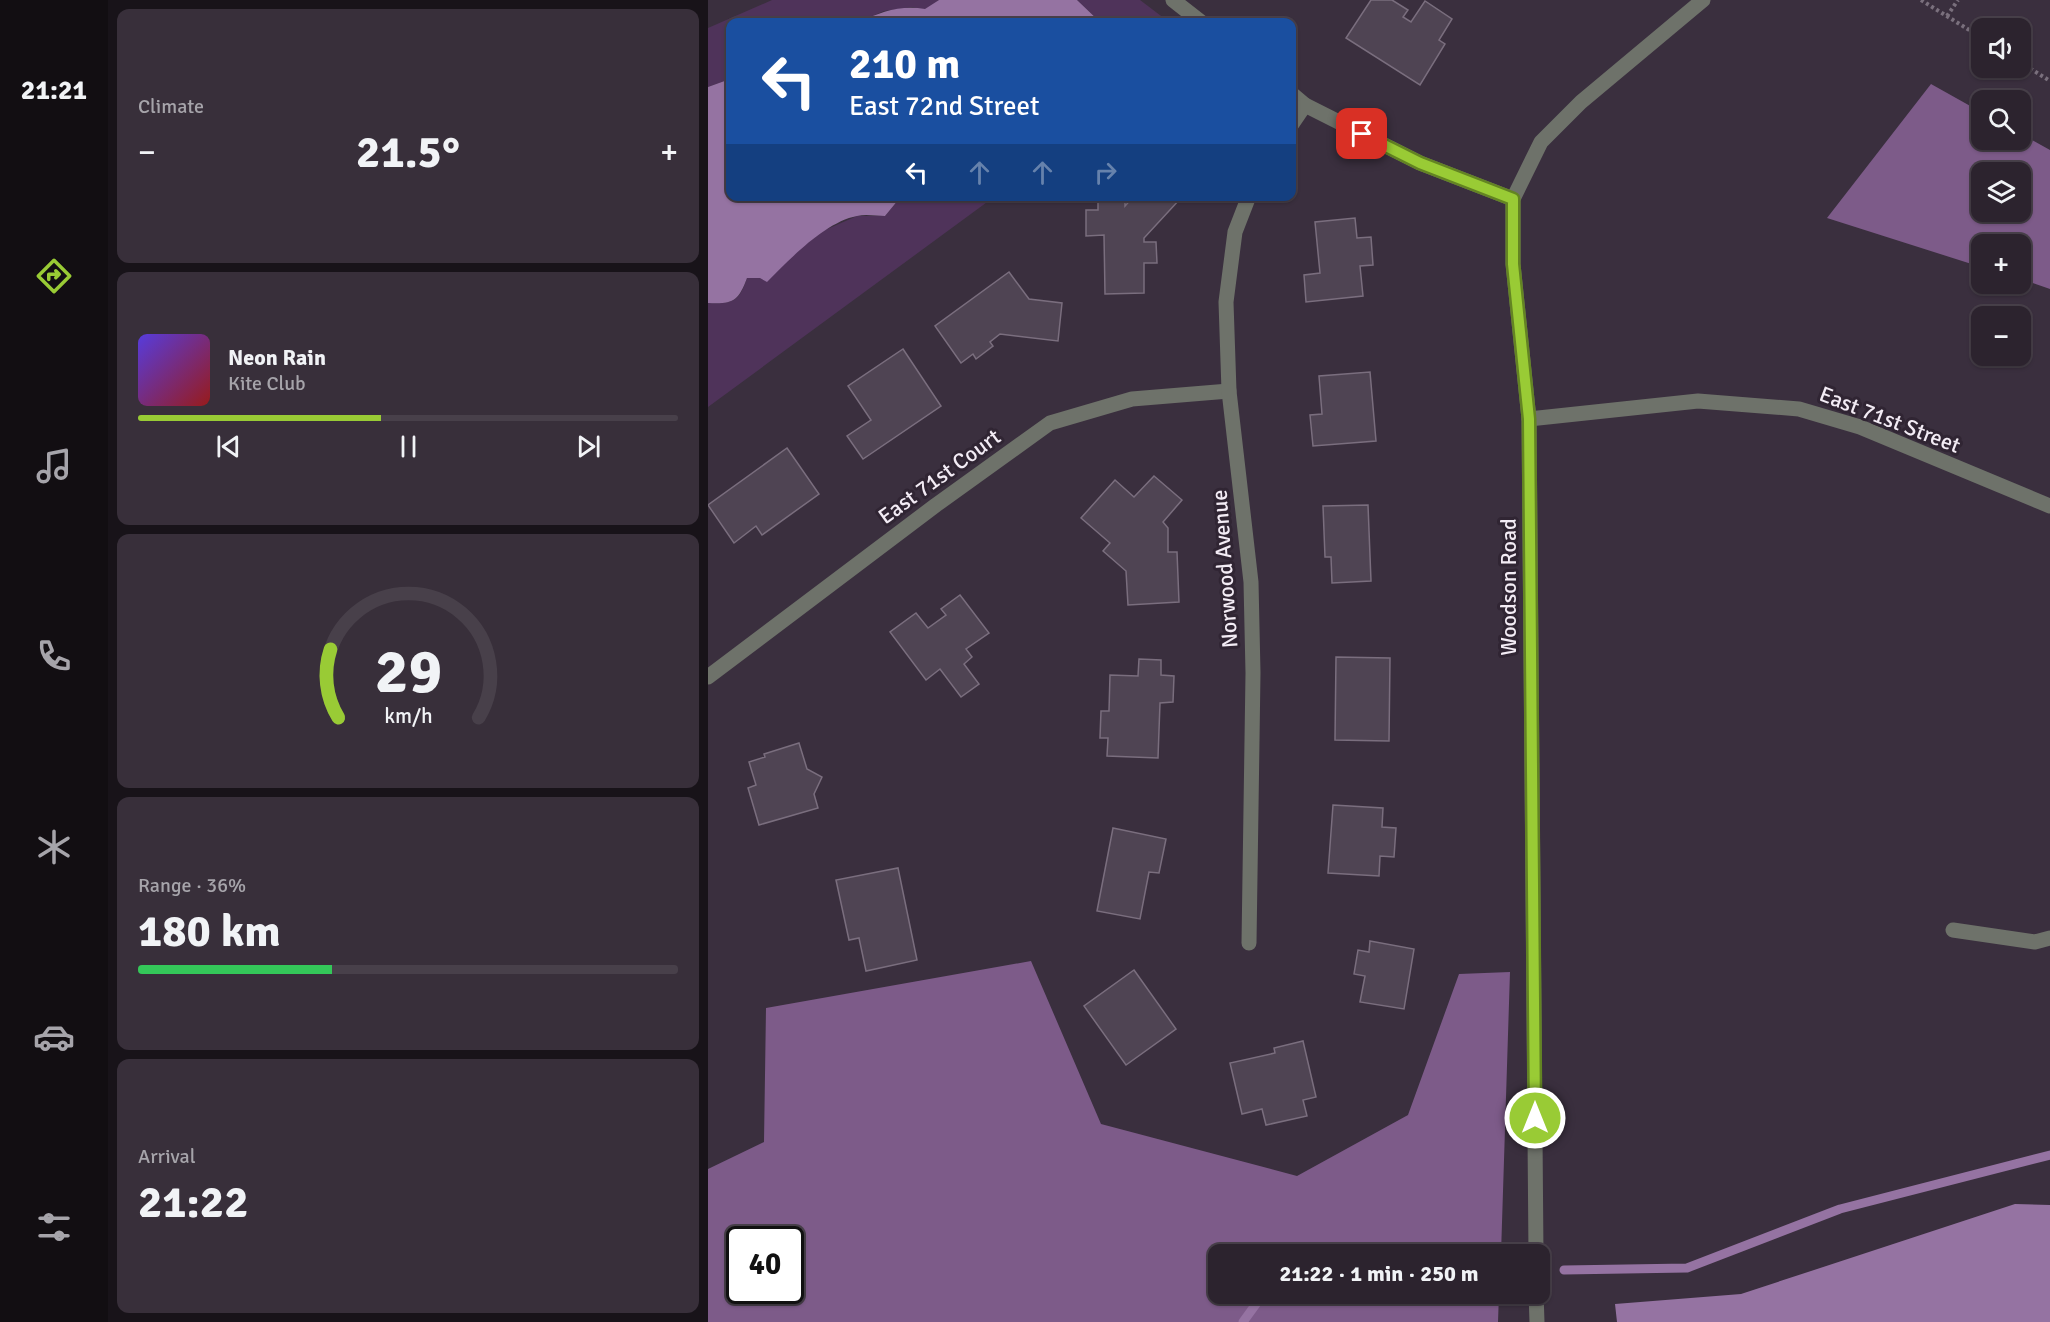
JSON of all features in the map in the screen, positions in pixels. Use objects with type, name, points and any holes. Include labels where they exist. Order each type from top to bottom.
[{"type":"street","points":[[1173,0],[1196,18]]},
{"type":"street","name":"Woodson Road","points":[[1536,1244],[1529,419],[1513,264],[1513,199],[1540,142],[1581,102],[1703,0]]},
{"type":"street","points":[[1296,97],[1305,105],[1420,163],[1513,199]]},
{"type":"street","points":[[1296,118],[1305,105]]},
{"type":"street","name":"Norwood Avenue","points":[[1247,201],[1235,232],[1226,302],[1229,391],[1251,582],[1253,673],[1249,943]]},
{"type":"street","name":"East 71st Court","points":[[708,677],[936,505],[1050,423],[1132,399],[1229,391]]},
{"type":"street","name":"East 71st Street","points":[[1529,419],[1698,402],[1800,409],[1860,428],[2050,506]]},
{"type":"street","points":[[1953,930],[2035,942],[2050,938]]},
{"type":"street","points":[[1536,1304],[1537,1322]]},
{"type":"path","points":[[1922,0],[1971,31]]},
{"type":"path","points":[[1947,16],[1958,0]]},
{"type":"path","points":[[2031,69],[2050,81]]},
{"type":"shaded area","points":[[772,0],[939,0],[925,10],[912,7],[884,11],[868,18],[731,18]]},
{"type":"shaded area","points":[[939,0],[1077,0],[1096,18],[868,18],[891,10],[925,9]]},
{"type":"shaded area","points":[[1077,0],[1140,0],[1164,18],[1096,18]]},
{"type":"shaded area","points":[[726,20],[726,80],[708,87],[708,28]]},
{"type":"shaded area","points":[[726,80],[726,201],[897,201],[885,216],[857,216],[821,233],[767,282],[760,278],[747,278],[741,292],[734,300],[708,303],[708,87]]},
{"type":"shaded area","points":[[1931,84],[1971,106],[1971,150],[2031,150],[2031,140],[2050,150],[2050,289],[2031,282],[2031,234],[1971,234],[1971,264],[1827,218]]},
{"type":"shaded area","points":[[897,201],[989,201],[708,407],[708,303],[724,303],[734,300],[741,292],[747,278],[760,278],[825,230],[857,216],[885,216]]},
{"type":"shaded area","points":[[1031,961],[1101,1124],[1297,1176],[1408,1115],[1459,974],[1510,972],[1501,1244],[1208,1244],[1208,1304],[1499,1304],[1498,1322],[708,1322],[708,1169],[764,1142],[766,1008]]},
{"type":"shaded area","points":[[2015,1204],[2050,1205],[2050,1322],[1617,1322],[1615,1304],[1741,1294]]},
{"type":"building","points":[[1371,0],[1392,0],[1408,10],[1403,17],[1411,22],[1425,1],[1452,19],[1439,40],[1445,44],[1420,85],[1346,38]]},
{"type":"building","points":[[1098,201],[1125,201],[1125,206],[1130,201],[1178,201],[1144,238],[1144,242],[1156,242],[1157,263],[1144,263],[1144,293],[1105,294],[1104,235],[1086,236],[1086,210],[1098,210]]},
{"type":"building","points":[[1355,218],[1357,238],[1371,237],[1373,265],[1360,266],[1363,296],[1306,302],[1304,275],[1320,273],[1315,222]]},
{"type":"building","points":[[1009,272],[1029,299],[1062,303],[1058,341],[1000,334],[990,342],[993,346],[976,359],[973,354],[961,363],[935,326]]},
{"type":"building","points":[[903,349],[941,406],[863,459],[847,436],[871,420],[848,386]]},
{"type":"building","points":[[1370,372],[1376,441],[1313,446],[1310,415],[1322,414],[1319,376]]},
{"type":"building","points":[[787,448],[819,494],[762,535],[756,526],[734,543],[708,505]]},
{"type":"building","points":[[1154,476],[1182,500],[1163,522],[1168,528],[1168,552],[1177,552],[1179,602],[1128,605],[1126,571],[1103,551],[1110,543],[1081,518],[1115,480],[1134,497]]},
{"type":"building","points":[[1368,505],[1371,581],[1332,583],[1331,557],[1325,557],[1323,506]]},
{"type":"building","points":[[960,595],[989,633],[966,649],[972,657],[964,664],[979,684],[961,697],[940,669],[926,680],[890,632],[916,613],[928,628],[946,615],[941,609]]},
{"type":"building","points":[[1336,657],[1390,658],[1389,741],[1335,740]]},
{"type":"building","points":[[1139,659],[1161,660],[1161,675],[1174,676],[1173,702],[1160,703],[1158,758],[1107,756],[1108,738],[1100,738],[1101,711],[1109,711],[1110,675],[1138,676]]},
{"type":"building","points":[[799,743],[807,769],[822,777],[814,794],[818,808],[759,825],[748,788],[756,785],[749,762],[765,757],[764,754]]},
{"type":"building","points":[[1333,805],[1383,808],[1382,827],[1396,828],[1394,857],[1380,856],[1379,876],[1328,873]]},
{"type":"building","points":[[1113,828],[1166,839],[1159,873],[1149,872],[1140,919],[1097,911]]},
{"type":"building","points":[[898,868],[917,960],[866,971],[859,938],[849,940],[836,880]]},
{"type":"building","points":[[1370,941],[1414,949],[1404,1009],[1360,1002],[1365,976],[1354,974],[1358,950],[1369,952]]},
{"type":"building","points":[[1134,970],[1176,1029],[1126,1065],[1084,1006]]},
{"type":"building","points":[[1303,1041],[1316,1097],[1303,1100],[1307,1116],[1266,1125],[1262,1109],[1242,1114],[1230,1063],[1275,1053],[1274,1048]]},
{"type":"waterway","points":[[1564,1270],[1687,1268],[1840,1209],[2050,1155]]},
{"type":"waterway","points":[[1243,1322],[1256,1304]]},
{"type":"route","points":[[1362,134],[1420,163],[1513,199],[1513,264],[1529,419],[1535,1118]]}]
